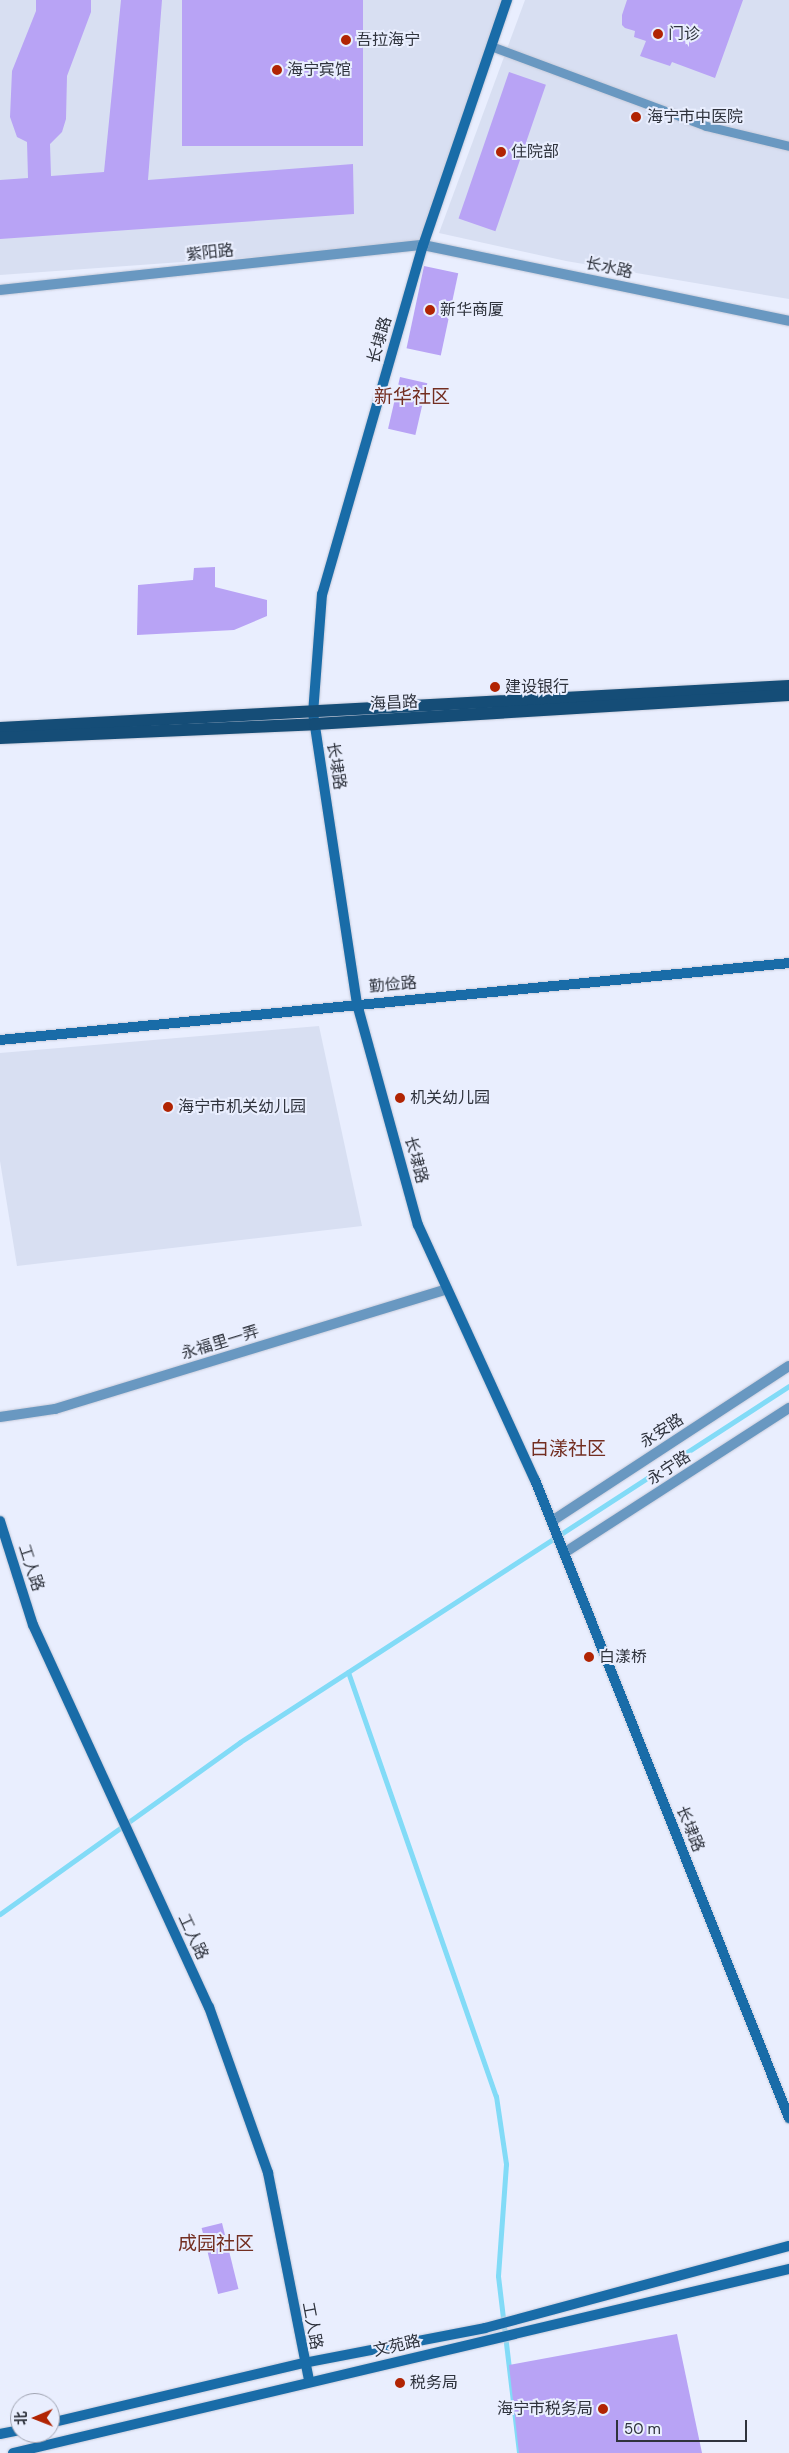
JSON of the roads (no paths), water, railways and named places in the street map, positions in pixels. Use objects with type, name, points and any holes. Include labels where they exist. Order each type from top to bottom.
[{"type":"main road","name":"海昌路","points":[[0,738],[789,686]]},
{"type":"main road","name":"海昌路","points":[[0,728],[314,718],[789,696]]},
{"type":"street","name":"长埭路","points":[[507,0],[423,245],[322,594],[314,718],[357,1004],[418,1225],[552,1524]]},
{"type":"street","name":"紫阳路","points":[[0,290],[423,245]]},
{"type":"street","name":"长水路","points":[[423,245],[789,321]]},
{"type":"street","name":"勤俭路","points":[[0,1040],[789,963]]},
{"type":"street","name":"永福里一弄","points":[[0,1417],[55,1409],[447,1289]]},
{"type":"street","name":"永安路","points":[[552,1524],[789,1366]]},
{"type":"street","name":"永宁路","points":[[564,1552],[789,1408]]},
{"type":"street","name":"工人路","points":[[0,1521],[34,1625],[209,2007],[268,2173],[309,2381]]},
{"type":"street","points":[[552,1524],[564,1552]]},
{"type":"street","name":"长埭路","points":[[564,1552],[789,2118]]},
{"type":"street","name":"文苑路","points":[[60,2420],[304,2363],[484,2328],[789,2246]]},
{"type":"street","name":"文苑路","points":[[13,2453],[309,2381],[534,2331],[789,2269]]},
{"type":"lane","points":[[491,46],[706,126],[789,146]]},
{"type":"waterway","points":[[0,1914],[240,1742],[789,1386]]},
{"type":"waterway","points":[[348,1672],[496,2096],[506,2164],[498,2276],[519,2453]]},
{"type":"place","name":"门诊","points":[[658,34]]},
{"type":"place","name":"吾拉海宁","points":[[346,40]]},
{"type":"place","name":"海宁宾馆","points":[[277,70]]},
{"type":"place","name":"海宁市中医院","points":[[636,117]]},
{"type":"place","name":"住院部","points":[[501,152]]},
{"type":"place","name":"新华商厦","points":[[430,310]]},
{"type":"place","name":"建设银行","points":[[495,687]]},
{"type":"place","name":"机关幼儿园","points":[[400,1098]]},
{"type":"place","name":"海宁市机关幼儿园","points":[[168,1107]]},
{"type":"place","name":"白漾桥","points":[[589,1657]]},
{"type":"place","name":"税务局","points":[[400,2383]]},
{"type":"place","name":"海宁市税务局","points":[[603,2409]]},
{"type":"district","name":"新华社区","points":[[412,397]]},
{"type":"district","name":"白漾社区","points":[[568,1449]]},
{"type":"district","name":"成园社区","points":[[216,2244]]}]
